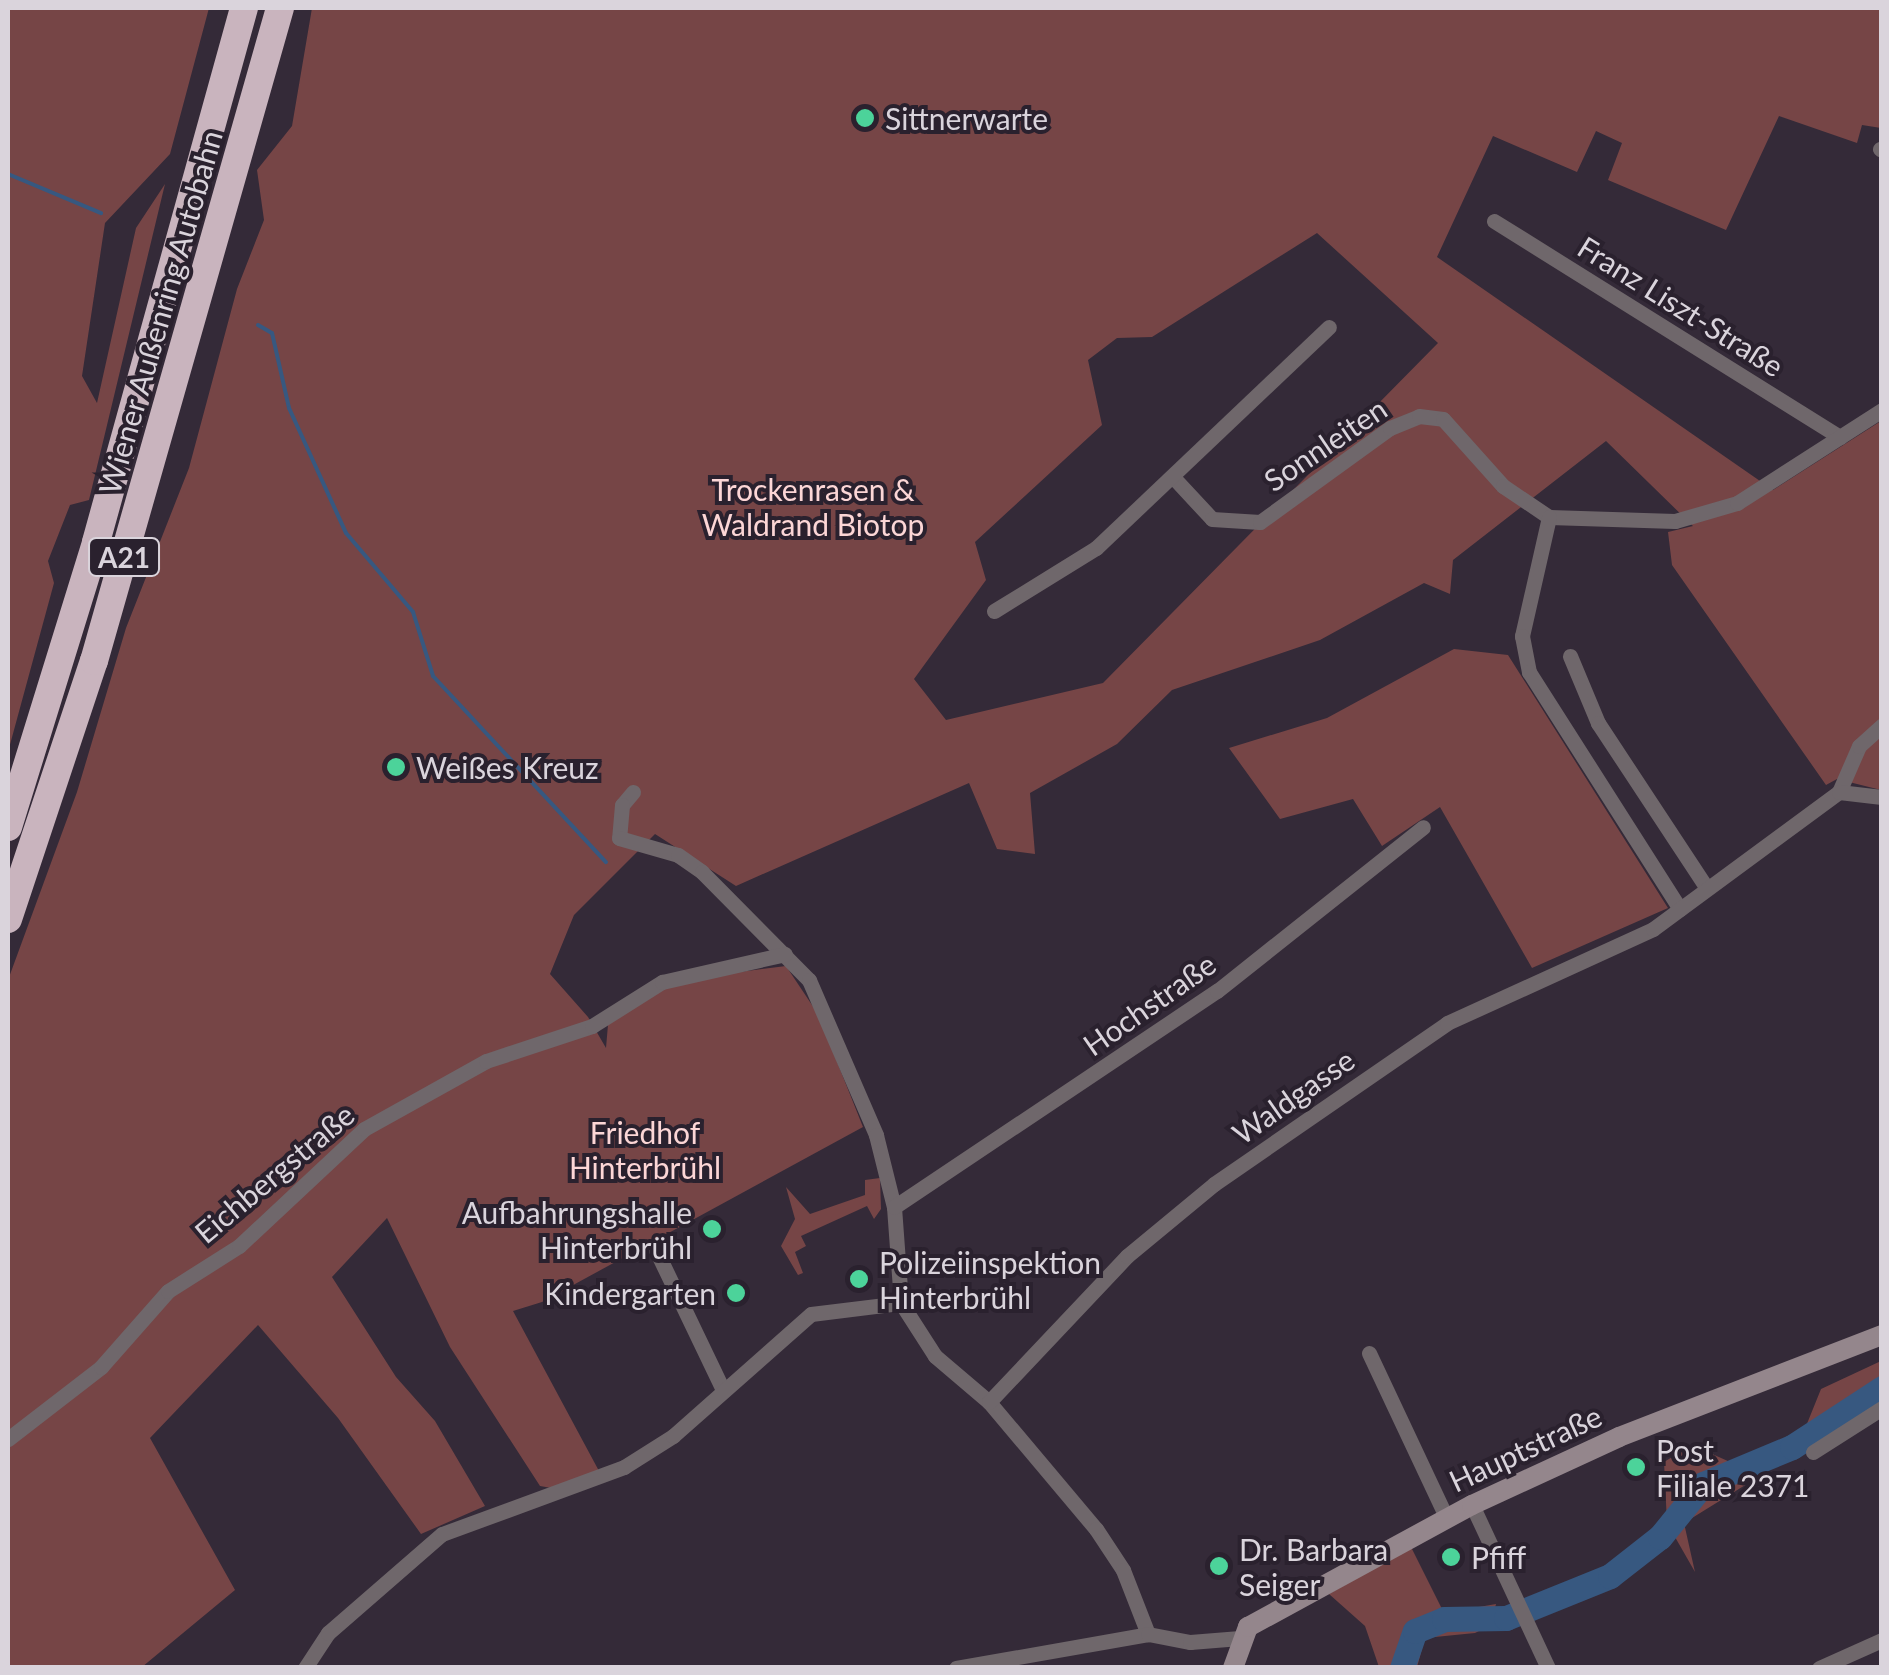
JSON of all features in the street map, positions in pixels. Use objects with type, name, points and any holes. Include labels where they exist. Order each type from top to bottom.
[{"type":"highway","name":"Wiener Außenring Autobahn","points":[[8,827],[102,523],[244,8]]},
{"type":"highway","name":"Wiener Außenring Autobahn","points":[[8,919],[94,661],[280,8]]},
{"type":"main road","name":"Hauptstraße","points":[[1240,1638],[1266,1615],[1472,1505],[1619,1436],[1882,1335]]},
{"type":"main road","points":[[1233,1668],[1240,1638]]},
{"type":"street","name":"Franz Liszt-Straße","points":[[1494,221],[1840,437]]},
{"type":"street","points":[[994,611],[1096,548],[1329,328]]},
{"type":"street","points":[[1680,909],[1529,672],[1522,636],[1549,517],[1675,521],[1737,503],[1882,410]]},
{"type":"street","name":"Sonnleiten","points":[[1173,477],[1212,519],[1260,522],[1390,428],[1419,416],[1443,419],[1502,486],[1549,517]]},
{"type":"street","points":[[1570,656],[1598,724],[1707,888]]},
{"type":"street","points":[[1882,725],[1858,746],[1839,792],[1882,797]]},
{"type":"street","points":[[632,792],[622,805],[619,838],[678,855],[809,980],[838,1034],[876,1135],[894,1208],[901,1303],[935,1356],[989,1402],[1096,1529],[1123,1570],[1148,1634]]},
{"type":"street","name":"Waldgasse","points":[[989,1402],[1127,1256],[1214,1184],[1447,1023],[1636,937],[1839,792]]},
{"type":"street","name":"Hochstraße","points":[[894,1208],[1216,991],[1422,827]]},
{"type":"street","name":"Eichbergstraße","points":[[8,1440],[100,1367],[168,1291],[239,1246],[364,1129],[486,1062],[592,1026],[662,982],[786,954]]},
{"type":"street","points":[[654,1246],[722,1388]]},
{"type":"street","points":[[305,1668],[328,1633],[442,1534],[624,1467],[673,1436],[722,1388],[811,1314],[901,1303]]},
{"type":"street","points":[[1370,1354],[1447,1519]]},
{"type":"street","points":[[1813,1452],[1882,1408]]},
{"type":"street","points":[[1472,1505],[1548,1668]]},
{"type":"street","points":[[956,1668],[1148,1634],[1190,1642],[1240,1638]]},
{"type":"street","points":[[1819,1668],[1882,1640]]},
{"type":"green space","points":[[8,8],[209,8],[170,154],[105,223],[82,376],[97,403],[136,228],[165,184],[89,500],[70,505],[48,561],[54,583],[8,752]]},
{"type":"green space","points":[[312,8],[1881,8],[1881,128],[1862,125],[1857,143],[1779,116],[1726,230],[1608,180],[1622,143],[1596,131],[1577,172],[1493,136],[1437,257],[1773,490],[1881,421],[1881,790],[1837,779],[1826,785],[1672,565],[1668,532],[1693,526],[1606,441],[1453,560],[1450,594],[1424,583],[1320,640],[1172,690],[1117,744],[1030,793],[1035,854],[997,849],[969,783],[736,886],[655,834],[574,915],[550,974],[588,1017],[606,1048],[609,1013],[662,982],[786,966],[818,1014],[863,1127],[542,1302],[513,1311],[599,1471],[557,1489],[540,1486],[450,1347],[387,1218],[332,1277],[396,1377],[435,1421],[485,1506],[421,1534],[338,1418],[258,1325],[150,1438],[235,1590],[142,1667],[8,1667],[8,980],[77,792],[126,628],[189,468],[237,289],[264,220],[257,170],[292,126]],"holes":[[[1317,233],[1438,343],[1103,683],[946,720],[914,679],[986,580],[975,542],[1102,425],[1088,360],[1117,338],[1152,337]]]},
{"type":"green space","points":[[1454,649],[1508,655],[1668,908],[1532,968],[1440,807],[1382,846],[1353,799],[1280,819],[1229,748],[1327,718]]},
{"type":"green space","points":[[880,1178],[881,1209],[874,1219],[867,1206],[801,1236],[806,1246],[795,1252],[803,1273],[798,1275],[781,1246],[795,1219],[786,1187],[810,1214],[865,1195],[865,1180]]},
{"type":"green space","points":[[1881,1361],[1881,1401],[1684,1523],[1695,1572],[1667,1523],[1664,1462],[1692,1445],[1739,1466],[1800,1441],[1821,1389]]},
{"type":"green space","points":[[1411,1547],[1444,1613],[1496,1604],[1491,1625],[1475,1633],[1425,1638],[1417,1667],[1379,1667],[1365,1626],[1329,1594]]},
{"type":"waterway","points":[[8,174],[101,213]]},
{"type":"waterway","points":[[258,325],[272,333],[289,408],[346,533],[413,612],[433,676],[606,862]]},
{"type":"waterway","points":[[1402,1668],[1415,1631],[1444,1619],[1506,1618],[1610,1576],[1660,1537],[1703,1484],[1792,1447],[1882,1388]]},
{"type":"place","name":"Sittnerwarte","points":[[865,118]]},
{"type":"place","name":"Weißes Kreuz","points":[[396,767]]},
{"type":"place","name":"Aufbahrungshalle Hinterbrühl","points":[[712,1229]]},
{"type":"place","name":"Polizeiinspektion Hinterbrühl","points":[[859,1279]]},
{"type":"place","name":"Kindergarten","points":[[736,1293]]},
{"type":"place","name":"Post Filiale 2371","points":[[1636,1467]]},
{"type":"place","name":"Pfiff","points":[[1451,1557]]},
{"type":"place","name":"Dr. Barbara Seiger","points":[[1219,1566]]},
{"type":"park label","name":"Trockenrasen & Waldrand Biotop","points":[[813,506]]},
{"type":"park label","name":"Friedhof Hinterbrühl","points":[[645,1149]]}]
